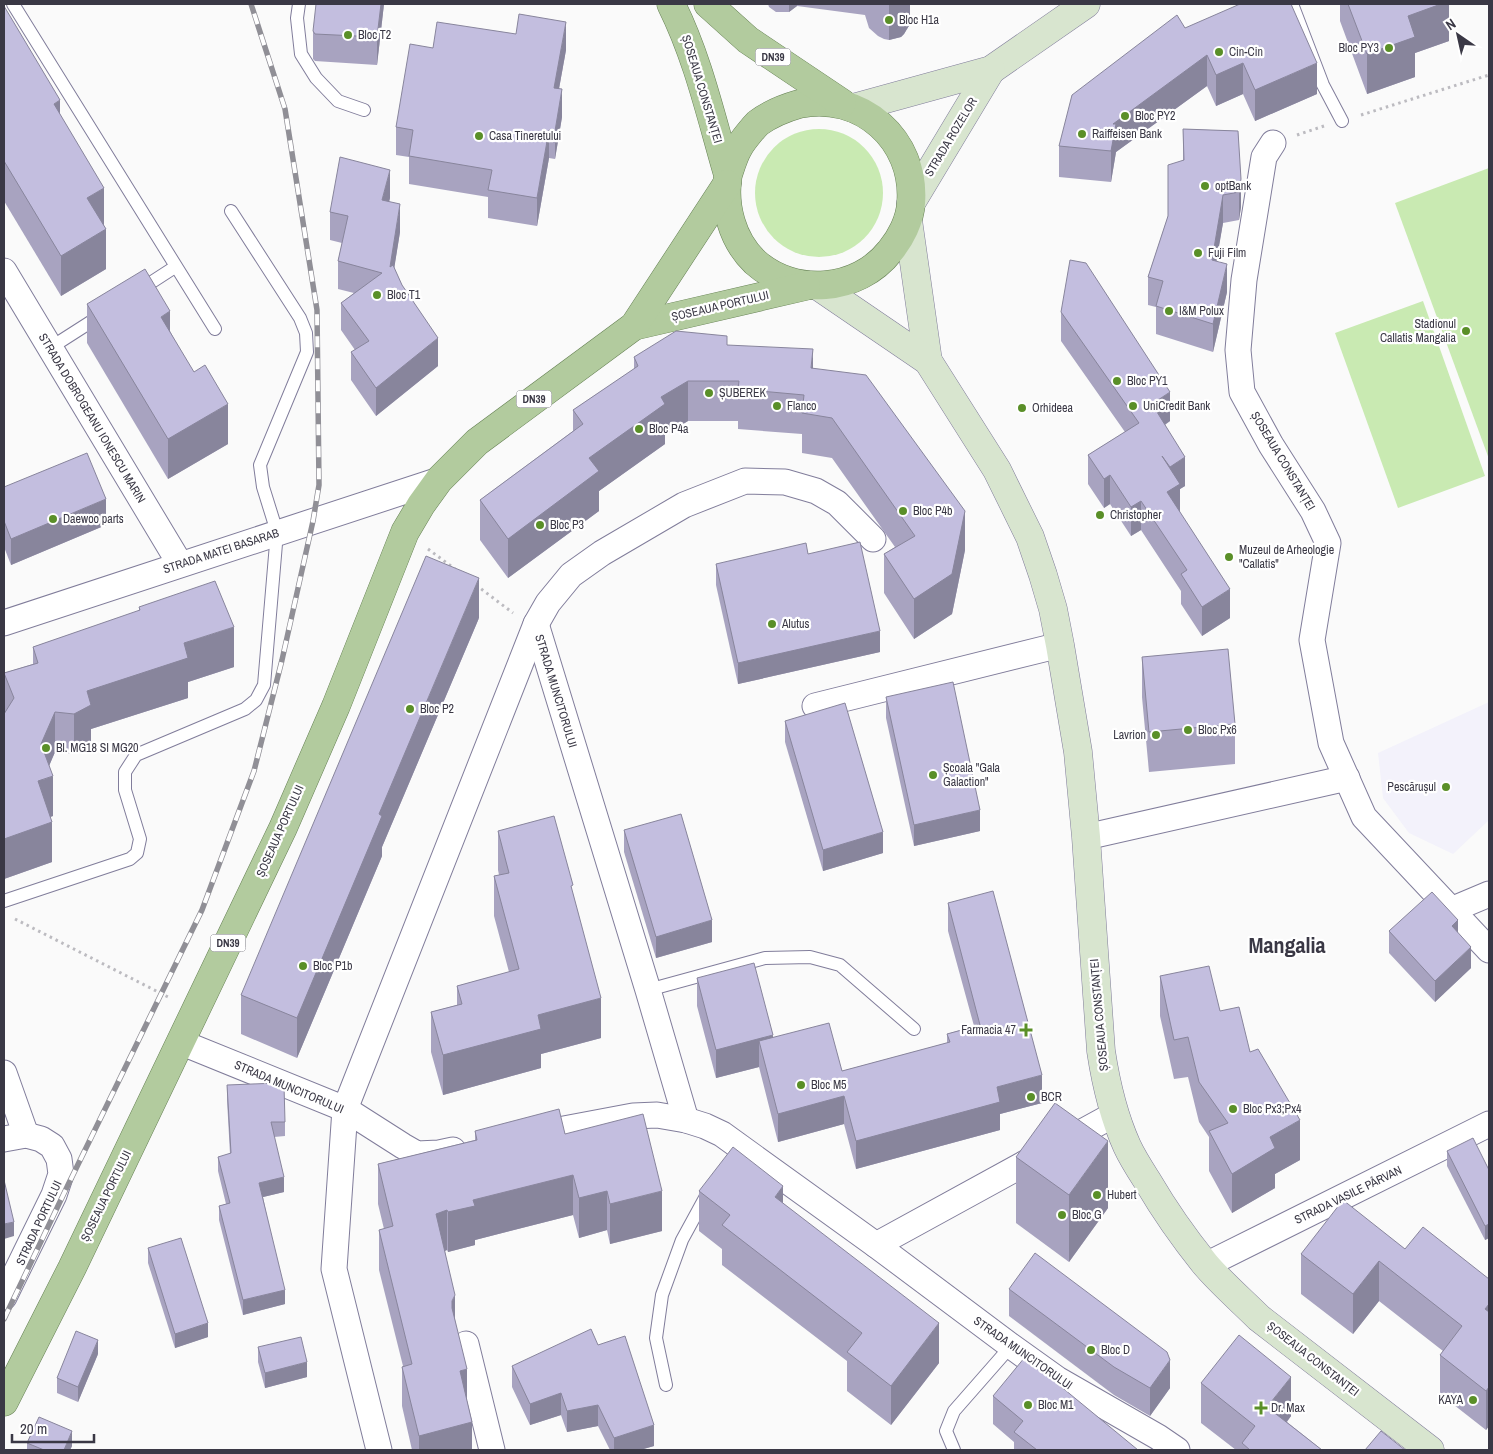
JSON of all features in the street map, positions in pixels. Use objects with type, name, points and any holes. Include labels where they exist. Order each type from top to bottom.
[{"type":"main road","name":"ȘOSEAUA CONSTANȚEI","points":[[671,4],[682,26],[699,75],[727,179]]},
{"type":"main road","name":"DN39","points":[[708,4],[748,40],[848,106]]},
{"type":"main road","name":"STRADA ROZELOR","points":[[848,106],[991,70],[1086,4]]},
{"type":"main road","name":"STRADA ROZELOR","points":[[909,211],[991,70]]},
{"type":"main road","points":[[814,101],[848,106],[879,123],[898,146],[910,174],[909,211],[898,242],[883,260],[864,274],[842,284],[812,286],[779,278],[755,262],[737,239],[728,212],[727,179],[739,147],[758,124],[784,108],[814,101]]},
{"type":"main road","name":"ȘOSEAUA PORTULUI","points":[[4,1402],[72,1268],[283,828],[336,706],[405,532],[439,480],[477,442],[634,326],[727,179]]},
{"type":"main road","name":"ȘOSEAUA CONSTANȚEI","points":[[909,211],[928,361]]},
{"type":"main road","name":"ȘOSEAUA CONSTANȚEI","points":[[812,286],[928,361],[998,470],[1030,537],[1044,574],[1060,645],[1078,752],[1101,1051],[1106,1082],[1115,1114],[1128,1148],[1159,1200],[1206,1264],[1259,1318],[1430,1450]]},
{"type":"main road","name":"ȘOSEAUA PORTULUI","points":[[634,326],[812,286]]},
{"type":"street","name":"ȘOSEAUA CONSTANȚEI","points":[[1273,143],[1264,157],[1244,280],[1238,350],[1242,392],[1271,445],[1313,510],[1328,543],[1312,640],[1331,743],[1364,817],[1489,950]]},
{"type":"street","name":"STRADA DOBROGEANU IONESCU MARIN","points":[[4,272],[180,564]]},
{"type":"street","name":"STRADA MATEI BASARAB","points":[[4,623],[439,480]]},
{"type":"street","name":"STRADA MUNCITORULUI","points":[[686,1120],[536,624],[548,603],[571,575],[602,552],[684,505],[745,481],[785,482],[816,491],[837,503],[873,540]]},
{"type":"street","points":[[379,1450],[334,1269],[345,1109],[536,624]]},
{"type":"street","points":[[815,706],[1060,645]]},
{"type":"street","points":[[1086,837],[1347,778]]},
{"type":"street","points":[[1451,910],[1489,894]]},
{"type":"street","name":"STRADA MUNCITORULUI","points":[[180,1042],[345,1109],[417,1154],[439,1153],[478,1146]]},
{"type":"street","points":[[4,1073],[15,1137]]},
{"type":"street","points":[[876,1245],[1115,1114]]},
{"type":"street","name":"STRADA MUNCITORULUI","points":[[507,1140],[633,1116],[657,1116],[686,1120],[705,1126],[722,1134],[735,1149],[876,1245],[1057,1379],[1158,1437],[1177,1450]]},
{"type":"street","name":"STRADA VASILE PÂRVAN","points":[[1206,1264],[1489,1124]]},
{"type":"street","name":"STRADA PORTULUI","points":[[4,1297],[54,1195],[61,1174],[59,1159],[52,1146],[41,1139],[15,1137]]},
{"type":"street","points":[[466,1344],[492,1450]]},
{"type":"lane","points":[[13,4],[215,329]]},
{"type":"lane","points":[[299,4],[297,18],[301,54],[316,78],[338,101],[364,110]]},
{"type":"lane","points":[[1292,4],[1323,85],[1342,121]]},
{"type":"lane","points":[[4,901],[130,859],[137,853],[140,839],[125,790],[125,772],[136,755],[245,709],[256,700],[264,685],[277,532],[263,487],[260,466],[308,352],[306,333],[300,318],[231,211]]},
{"type":"lane","points":[[125,300],[175,267]]},
{"type":"lane","points":[[50,348],[108,310]]},
{"type":"lane","points":[[648,990],[765,958],[810,957],[840,965],[914,1028]]},
{"type":"lane","points":[[666,1385],[656,1338],[662,1295],[682,1240],[713,1184]]},
{"type":"lane","points":[[954,1450],[946,1431],[954,1410],[1011,1346]]},
{"type":"path","points":[[1273,143],[1489,75]]},
{"type":"path","points":[[405,532],[460,573]]},
{"type":"path","points":[[475,584],[514,614],[536,624]]},
{"type":"path","points":[[12,918],[195,1011]]},
{"type":"shaded area","points":[[1489,702],[1489,820],[1453,854],[1409,833],[1383,798],[1378,753]]},
{"type":"green space","points":[[819,129],[832,130],[844,134],[855,139],[865,147],[873,157],[878,168],[882,180],[882,206],[878,218],[873,229],[865,239],[855,247],[844,252],[832,256],[819,257],[806,256],[794,252],[783,247],[773,239],[765,229],[760,218],[756,206],[755,193],[756,180],[760,168],[765,157],[773,147],[783,139],[794,134],[806,130]]},
{"type":"green space","name":"Stadionul Callatis Mangalia","points":[[1489,168],[1489,459],[1395,203]]},
{"type":"green space","points":[[1423,301],[1485,476],[1398,508],[1335,333]]},
{"type":"building","points":[[316,4],[381,4],[377,37],[315,34],[313,31]]},
{"type":"building","points":[[1240,4],[1291,4],[1317,63],[1255,90],[1243,63],[1216,75],[1207,55],[1113,124],[1116,124],[1111,151],[1059,146],[1072,95],[1177,15],[1185,28]]},
{"type":"building","points":[[1348,4],[1441,4],[1408,16],[1415,37],[1367,54]]},
{"type":"building","points":[[4,6],[60,100],[54,104],[104,188],[87,198],[106,229],[61,256],[4,161]]},
{"type":"building","name":"Casa Tineretului","points":[[519,14],[566,22],[554,88],[562,89],[555,131],[549,130],[537,198],[488,190],[492,170],[409,156],[413,130],[396,127],[410,44],[433,48],[437,22],[516,34]]},
{"type":"building","points":[[1183,129],[1238,131],[1241,179],[1239,192],[1223,195],[1212,260],[1227,264],[1213,324],[1156,306],[1163,281],[1148,277],[1168,216],[1168,165],[1184,160]]},
{"type":"building","name":"Bloc T1","points":[[340,157],[390,170],[382,200],[400,204],[390,267],[393,265],[402,285],[438,338],[376,388],[351,352],[369,341],[341,303],[382,273],[338,261],[348,216],[330,212]]},
{"type":"building","points":[[1070,260],[1086,263],[1170,392],[1152,404],[1185,457],[1170,467],[1162,456],[1180,484],[1167,492],[1230,589],[1202,607],[1181,574],[1187,570],[1141,501],[1131,507],[1110,475],[1104,479],[1088,455],[1139,423],[1061,312]]},
{"type":"building","points":[[145,269],[170,311],[161,317],[194,372],[205,365],[228,404],[168,439],[87,304]]},
{"type":"building","points":[[676,331],[727,336],[727,345],[813,349],[811,368],[866,375],[965,511],[952,574],[914,599],[884,554],[915,536],[832,418],[802,413],[804,395],[738,389],[739,381],[688,381],[661,397],[665,404],[589,458],[599,471],[508,539],[480,500],[583,424],[573,410],[638,366],[634,357]]},
{"type":"building","points":[[87,453],[106,499],[11,539],[4,521],[4,487]]},
{"type":"building","points":[[860,542],[880,631],[738,663],[716,564],[806,543],[808,554]]},
{"type":"building","points":[[426,556],[479,578],[379,814],[382,816],[297,1018],[241,995]]},
{"type":"building","points":[[215,581],[234,627],[184,643],[188,658],[87,691],[91,705],[74,714],[55,712],[41,744],[53,776],[38,781],[52,822],[4,839],[4,714],[14,698],[4,673],[38,663],[33,647],[140,610],[139,607]]},
{"type":"building","points":[[1228,649],[1235,724],[1149,732],[1142,657]]},
{"type":"building","name":"Școala \"Gala Galaction\"","points":[[953,682],[980,810],[914,825],[886,697]]},
{"type":"building","points":[[845,703],[883,832],[823,850],[785,721]]},
{"type":"building","points":[[681,814],[712,920],[656,937],[624,830]]},
{"type":"building","points":[[554,816],[601,998],[538,1015],[541,1029],[443,1055],[431,1012],[462,1004],[457,986],[519,969],[494,876],[509,873],[498,831]]},
{"type":"building","points":[[993,891],[1042,1075],[997,1087],[1000,1102],[856,1141],[844,1096],[778,1114],[759,1041],[829,1023],[842,1071],[950,1042],[947,1034],[980,1025],[948,903]]},
{"type":"building","points":[[1432,892],[1458,920],[1452,926],[1471,947],[1435,981],[1389,931]]},
{"type":"building","points":[[754,963],[773,1035],[716,1050],[697,978]]},
{"type":"building","points":[[1209,966],[1220,1011],[1239,1007],[1250,1052],[1258,1049],[1300,1120],[1270,1137],[1275,1148],[1232,1174],[1209,1131],[1228,1123],[1199,1082],[1188,1037],[1174,1040],[1160,976]]},
{"type":"building","points":[[278,1083],[284,1085],[285,1122],[271,1122],[284,1177],[259,1183],[285,1290],[243,1300],[219,1206],[230,1203],[218,1157],[231,1153],[227,1085]]},
{"type":"building","points":[[1055,1103],[1108,1141],[1069,1195],[1016,1157]]},
{"type":"building","points":[[559,1109],[565,1134],[643,1114],[662,1191],[610,1204],[607,1191],[579,1198],[573,1175],[473,1200],[475,1206],[448,1212],[447,1210],[436,1214],[455,1295],[452,1301],[452,1308],[467,1369],[460,1371],[472,1422],[419,1436],[402,1367],[412,1364],[379,1230],[393,1226],[378,1164],[477,1140],[475,1131]]},
{"type":"building","points":[[1473,1138],[1489,1170],[1489,1224],[1485,1226],[1447,1151]]},
{"type":"building","points":[[733,1147],[783,1186],[775,1197],[939,1323],[891,1386],[847,1352],[862,1333],[722,1225],[730,1215],[699,1191]]},
{"type":"building","points":[[4,1180],[14,1222],[4,1224]]},
{"type":"building","points":[[1343,1200],[1405,1249],[1423,1227],[1489,1279],[1489,1304],[1485,1309],[1489,1312],[1489,1387],[1486,1391],[1440,1355],[1462,1326],[1379,1261],[1353,1294],[1301,1254]]},
{"type":"building","points":[[181,1238],[208,1323],[175,1334],[148,1248]]},
{"type":"building","points":[[1035,1253],[1167,1352],[1170,1360],[1150,1388],[1114,1367],[1009,1289]]},
{"type":"building","points":[[591,1329],[598,1345],[625,1336],[654,1425],[614,1438],[598,1405],[567,1411],[561,1393],[530,1404],[512,1366]]},
{"type":"building","points":[[76,1331],[98,1340],[78,1387],[57,1378]]},
{"type":"building","points":[[1239,1335],[1291,1377],[1267,1407],[1322,1450],[1250,1450],[1242,1443],[1255,1426],[1201,1383]]},
{"type":"building","points":[[301,1337],[307,1362],[265,1373],[258,1347]]},
{"type":"building","points":[[1025,1357],[1138,1450],[1037,1450],[1014,1432],[1023,1421],[993,1396]]},
{"type":"building","points":[[39,1417],[72,1431],[64,1450],[44,1450],[27,1443]]},
{"type":"building","points":[[1381,1431],[1405,1450],[1365,1450]]},
{"type":"railway","points":[[4,1319],[202,910],[254,771],[282,660],[313,521],[319,485],[317,310],[285,109],[251,4]]},
{"type":"place","name":"Bloc H1a","points":[[889,20]]},
{"type":"place","name":"Bloc T2","points":[[348,35]]},
{"type":"place","name":"Bloc PY3","points":[[1389,48]]},
{"type":"place","name":"Cin-Cin","points":[[1219,52]]},
{"type":"place","name":"Bloc PY2","points":[[1125,116]]},
{"type":"place","name":"Raiffeisen Bank","points":[[1082,134]]},
{"type":"place","name":"Casa Tineretului","points":[[479,136]]},
{"type":"place","name":"optBank","points":[[1205,186]]},
{"type":"place","name":"Fuji Film","points":[[1198,253]]},
{"type":"place","name":"Bloc T1","points":[[377,295]]},
{"type":"place","name":"I&M Polux","points":[[1169,311]]},
{"type":"place","name":"Stadionul Callatis Mangalia","points":[[1466,331]]},
{"type":"place","name":"Bloc PY1","points":[[1117,381]]},
{"type":"place","name":"ȘUBEREK","points":[[709,393]]},
{"type":"place","name":"Flanco","points":[[777,406]]},
{"type":"place","name":"UniCredit Bank","points":[[1133,406]]},
{"type":"place","name":"Orhideea","points":[[1022,408]]},
{"type":"place","name":"Bloc P4a","points":[[639,429]]},
{"type":"place","name":"Bloc P4b","points":[[903,511]]},
{"type":"place","name":"Christopher","points":[[1100,515]]},
{"type":"place","name":"Daewoo parts","points":[[53,519]]},
{"type":"place","name":"Bloc P3","points":[[540,525]]},
{"type":"place","name":"Muzeul de Arheologie \"Callatis\"","points":[[1229,557]]},
{"type":"place","name":"Alutus","points":[[772,624]]},
{"type":"place","name":"Bloc P2","points":[[410,709]]},
{"type":"place","name":"Bloc Px6","points":[[1188,730]]},
{"type":"place","name":"Lavrion","points":[[1156,735]]},
{"type":"place","name":"Bl. MG18 SI MG20","points":[[46,748]]},
{"type":"place","name":"Școala \"Gala Galaction\"","points":[[933,775]]},
{"type":"place","name":"Pescărușul","points":[[1446,787]]},
{"type":"place","name":"Bloc P1b","points":[[303,966]]},
{"type":"place","name":"Farmacia 47","points":[[1026,1030]]},
{"type":"place","name":"Bloc M5","points":[[801,1085]]},
{"type":"place","name":"BCR","points":[[1031,1097]]},
{"type":"place","name":"Bloc Px3;Px4","points":[[1233,1109]]},
{"type":"place","name":"Hubert","points":[[1097,1195]]},
{"type":"place","name":"Bloc G","points":[[1062,1215]]},
{"type":"place","name":"Bloc D","points":[[1091,1350]]},
{"type":"place","name":"KAYA","points":[[1473,1400]]},
{"type":"place","name":"Bloc M1","points":[[1028,1405]]},
{"type":"place","name":"Dr. Max","points":[[1261,1408]]},
{"type":"district","name":"Mangalia","points":[[1287,945]]}]
